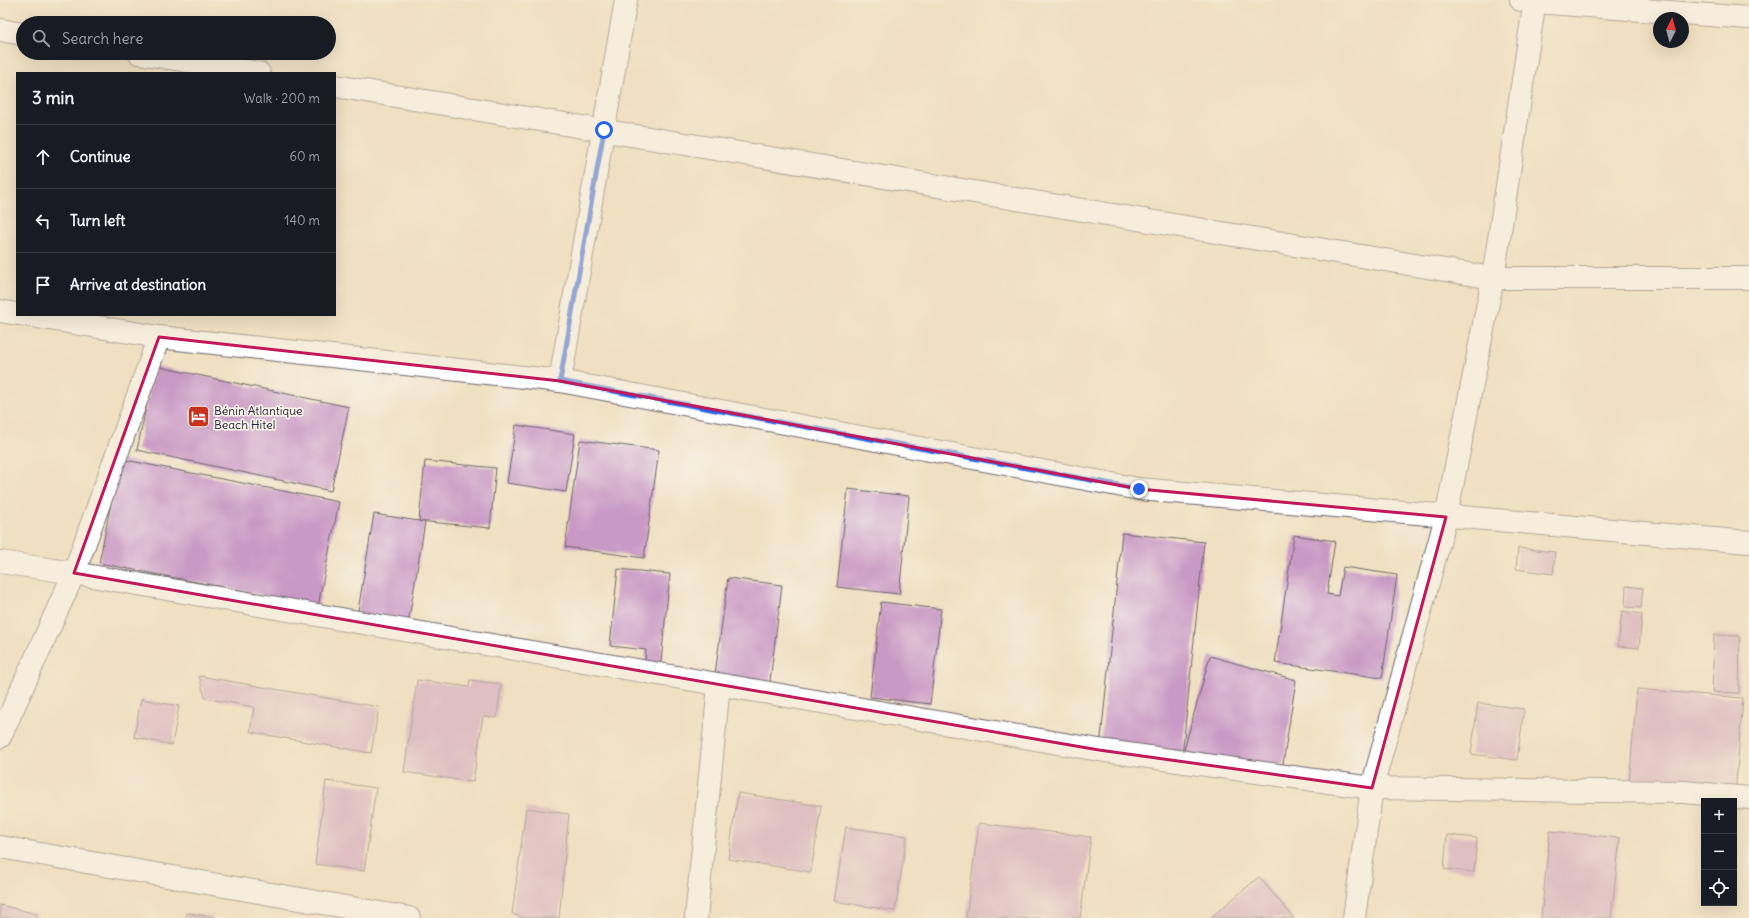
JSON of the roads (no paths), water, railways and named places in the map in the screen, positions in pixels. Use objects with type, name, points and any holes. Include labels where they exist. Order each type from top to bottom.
[{"type":"street","points":[[560,381],[626,0]]},
{"type":"street","points":[[1354,918],[1372,788],[1446,517],[1493,278],[1530,1],[1749,18]]},
{"type":"street","points":[[0,30],[16,33]]},
{"type":"street","points":[[181,60],[253,72]]},
{"type":"street","points":[[336,86],[1493,278],[1749,278]]},
{"type":"street","points":[[0,311],[16,314]]},
{"type":"street","points":[[31,316],[159,337],[560,381],[1139,489],[1446,517],[1749,542]]},
{"type":"street","points":[[0,737],[74,573],[159,337]]},
{"type":"street","points":[[0,562],[74,573],[1099,750],[1372,788],[1684,792],[1749,798]]},
{"type":"street","points":[[696,918],[719,685]]},
{"type":"street","points":[[0,847],[409,918]]},
{"type":"place","name":"Bénin Atlantique Beach Hitel","points":[[198,417]]}]
